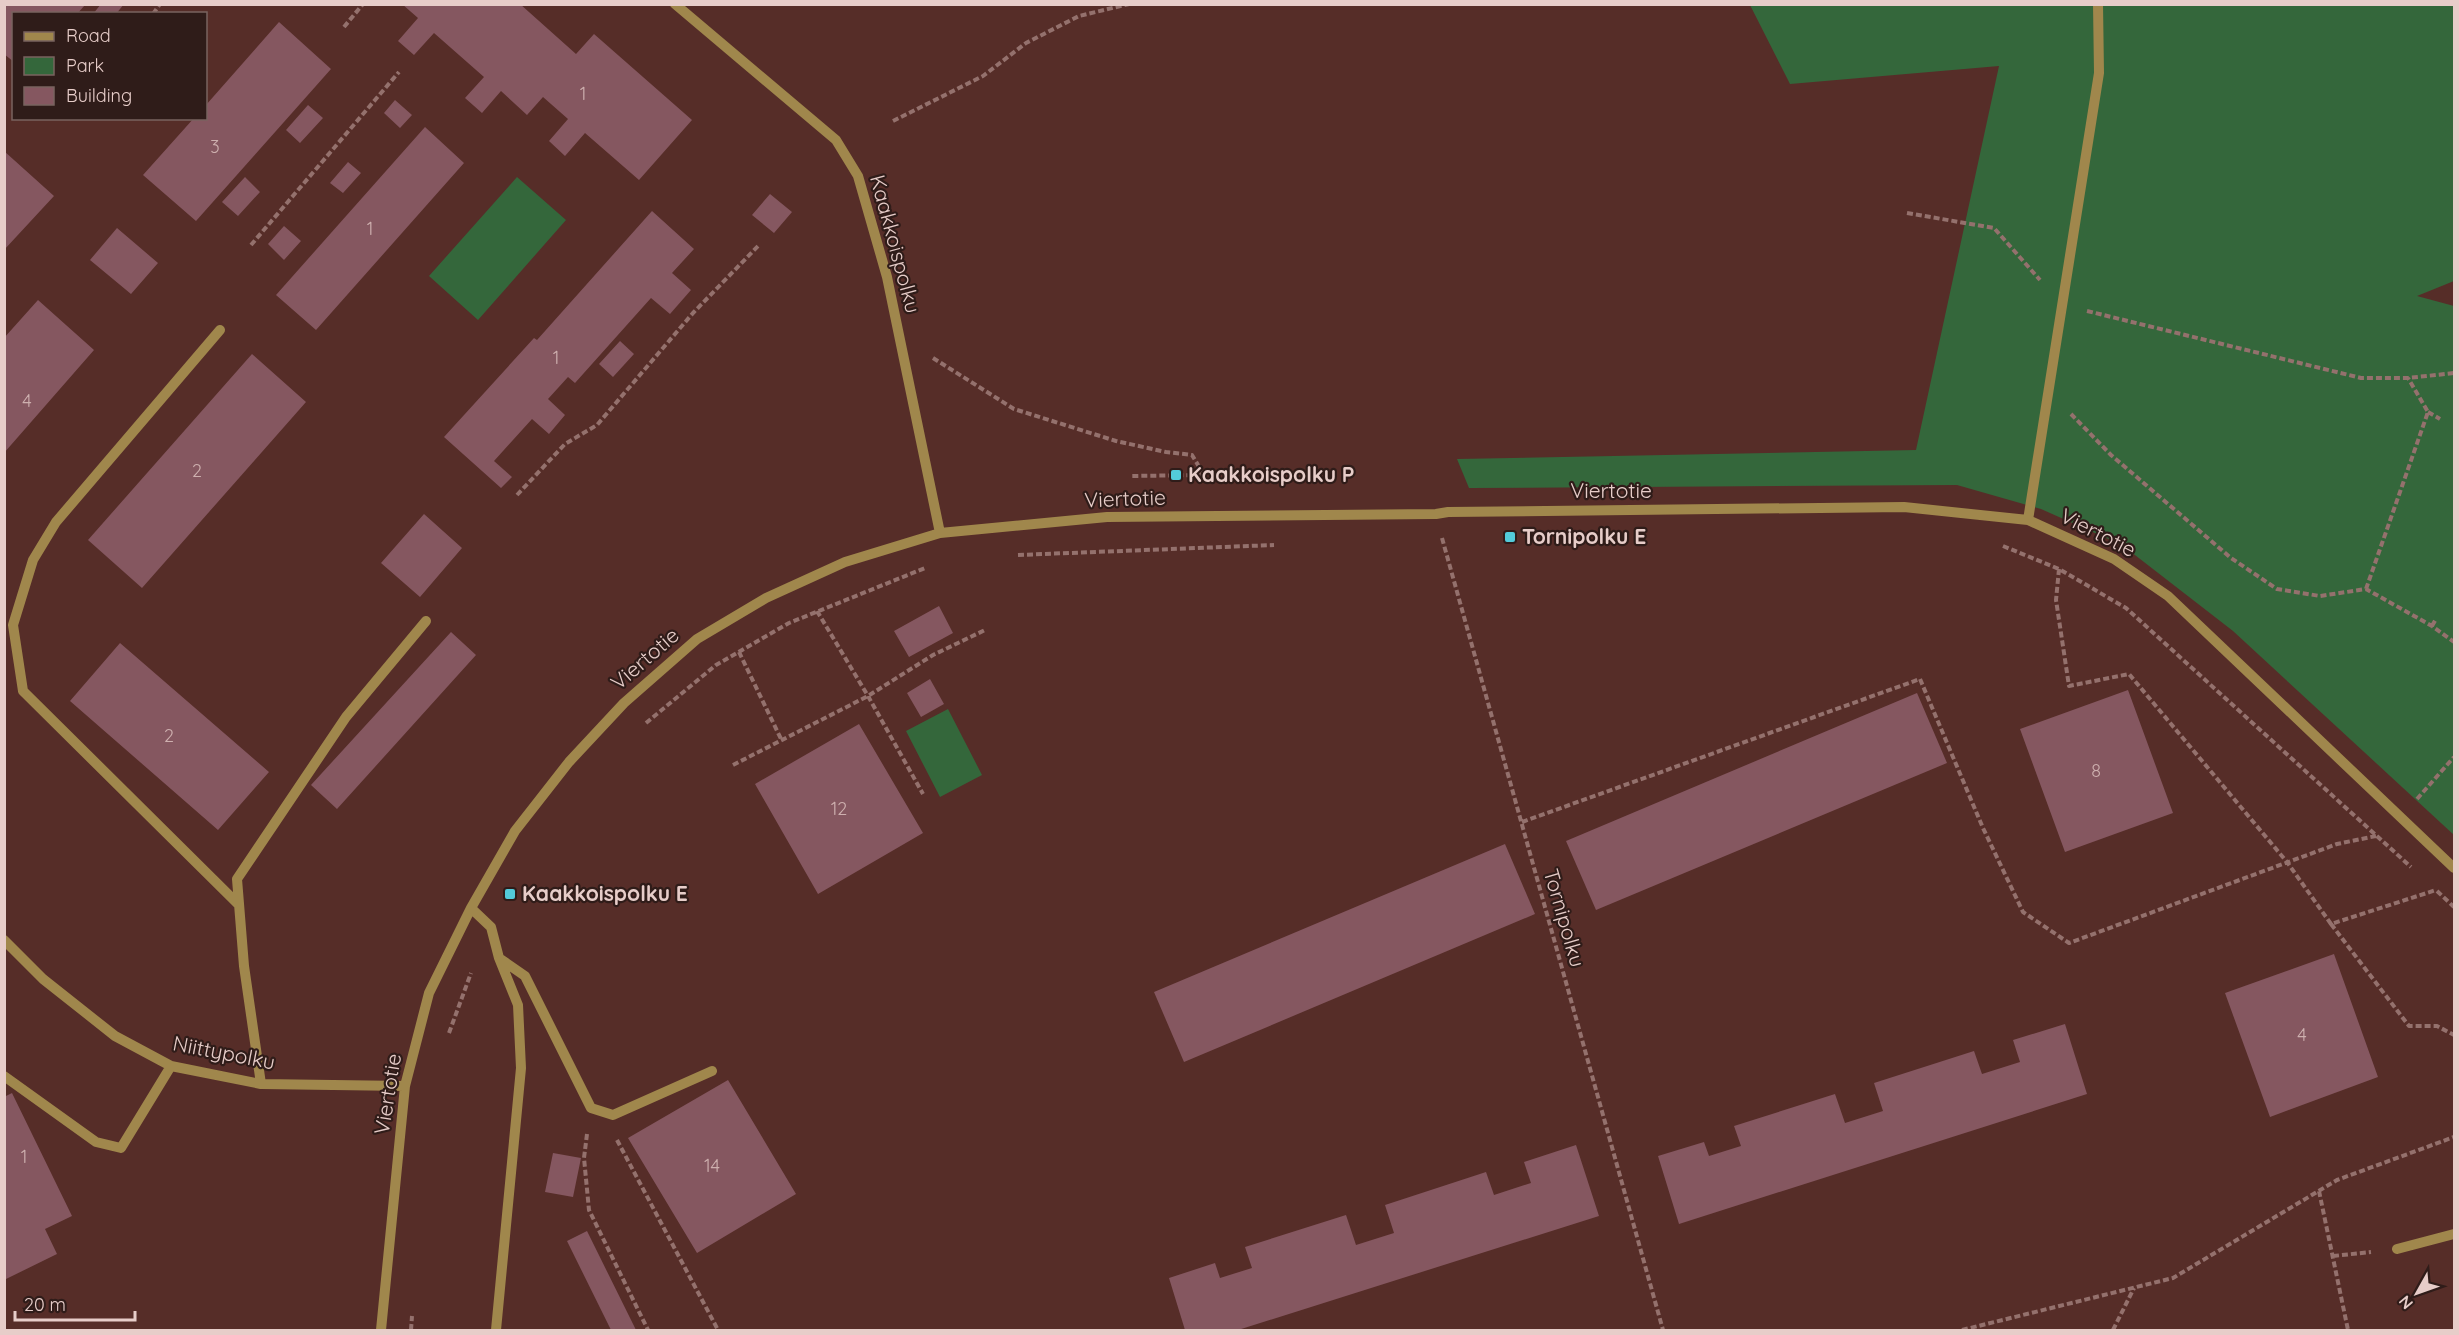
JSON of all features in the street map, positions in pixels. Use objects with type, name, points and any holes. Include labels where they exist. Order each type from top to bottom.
[{"type":"street","name":"Kaakkoispolku","points":[[675,4],[836,140],[858,176],[887,277],[940,534]]},
{"type":"street","points":[[2028,520],[2099,73],[2098,4]]},
{"type":"street","points":[[220,330],[56,522],[33,560],[13,625],[23,691],[239,906]]},
{"type":"street","name":"Viertotie","points":[[381,1330],[405,1086],[429,993],[471,908],[515,831],[569,762],[624,703],[698,639],[766,598],[845,562],[940,534],[1107,517],[1436,514],[1448,512],[1904,507],[2028,520],[2114,559],[2168,596],[2454,868]]},
{"type":"street","points":[[261,1084],[244,966],[237,879],[346,717],[426,621]]},
{"type":"street","points":[[471,908],[491,927],[499,958],[518,1005],[521,1068],[496,1330]]},
{"type":"street","name":"Niittypolku","points":[[4,940],[43,980],[115,1036],[171,1066],[261,1084],[405,1086]]},
{"type":"street","points":[[499,958],[525,976],[591,1108],[613,1115],[712,1071]]},
{"type":"street","points":[[4,1076],[96,1142],[121,1148],[171,1066]]},
{"type":"street","points":[[2397,1249],[2454,1234]]},
{"type":"path","points":[[344,27],[363,4]]},
{"type":"path","points":[[893,121],[983,76],[1026,43],[1079,16],[1129,4]]},
{"type":"path","points":[[251,245],[399,72]]},
{"type":"path","points":[[1906,213],[1994,228],[2062,305],[2361,378],[2409,378],[2454,373]]},
{"type":"path","points":[[517,495],[565,444],[597,425],[693,313],[760,244]]},
{"type":"path","points":[[933,358],[1014,409],[1116,441],[1192,455],[1204,475],[1132,476]]},
{"type":"path","points":[[2409,378],[2428,412],[2440,419]]},
{"type":"path","points":[[2049,392],[2111,455],[2231,558],[2277,589],[2320,597],[2366,589],[2432,626],[2454,642]]},
{"type":"path","points":[[2366,589],[2428,412]]},
{"type":"path","name":"Tornipolku","points":[[1436,514],[1663,1330]]},
{"type":"path","points":[[1431,539],[1454,538]]},
{"type":"path","points":[[1997,544],[2059,569],[2126,608],[2419,874]]},
{"type":"path","points":[[1007,555],[1278,545]]},
{"type":"path","points":[[644,724],[716,665],[789,623],[930,566]]},
{"type":"path","points":[[2059,569],[2056,600],[2069,686],[2128,674],[2287,862],[2409,1026],[2437,1026],[2454,1035]]},
{"type":"path","points":[[817,611],[868,696],[922,794]]},
{"type":"path","points":[[2432,626],[2436,619]]},
{"type":"path","points":[[733,765],[868,696],[933,655],[985,630]]},
{"type":"path","points":[[739,652],[782,741]]},
{"type":"path","points":[[1522,822],[1920,679],[1983,828],[2022,912],[2069,943],[2337,844],[2376,836]]},
{"type":"path","points":[[2417,799],[2454,757]]},
{"type":"path","points":[[2427,882],[2454,907]]},
{"type":"path","points":[[2331,924],[2436,890]]},
{"type":"path","points":[[448,1034],[473,969]]},
{"type":"path","points":[[591,1108],[584,1158],[589,1210],[648,1330]]},
{"type":"path","points":[[602,1112],[718,1330]]},
{"type":"path","points":[[1962,1330],[2174,1278],[2337,1180],[2454,1137]]},
{"type":"path","points":[[2319,1191],[2348,1330]]},
{"type":"path","points":[[2333,1256],[2397,1249]]},
{"type":"path","points":[[2113,1330],[2134,1287]]},
{"type":"path","points":[[411,1330],[413,1308]]},
{"type":"green space","points":[[1750,5],[2454,5],[2454,281],[2417,296],[2454,306],[2454,835],[2233,631],[2122,545],[2041,509],[1957,485],[1469,488],[1457,459],[1916,450],[1999,66],[1790,84]]},
{"type":"green space","points":[[517,177],[566,220],[478,320],[429,276]]},
{"type":"green space","points":[[948,709],[982,775],[940,797],[906,731]]},
{"type":"building","points":[[101,4],[124,4],[118,12],[95,12]]},
{"type":"building","points":[[402,4],[520,4],[576,54],[594,34],[692,120],[639,180],[585,133],[565,156],[549,141],[568,119],[543,97],[527,115],[501,91],[482,113],[465,98],[484,77],[434,33],[414,55],[398,41],[418,18]]},
{"type":"building","points":[[4,5],[85,5],[79,12],[12,12],[12,60],[4,54]]},
{"type":"building","points":[[279,22],[331,69],[196,221],[143,175],[192,120],[207,120],[207,104]]},
{"type":"building","points":[[395,100],[412,115],[400,128],[384,113]]},
{"type":"building","points":[[308,105],[323,118],[300,143],[286,130]]},
{"type":"building","points":[[425,127],[464,163],[316,330],[276,295]]},
{"type":"building","points":[[4,151],[54,196],[4,250]]},
{"type":"building","points":[[348,162],[361,173],[343,193],[330,183]]},
{"type":"building","points":[[245,177],[260,192],[238,216],[222,202]]},
{"type":"building","points":[[770,194],[792,212],[774,233],[752,215]]},
{"type":"building","points":[[652,211],[694,249],[672,273],[691,290],[670,314],[651,298],[575,383],[568,377],[548,399],[565,415],[549,434],[532,419],[494,461],[512,477],[501,488],[444,437],[534,338],[537,340]]},
{"type":"building","points":[[284,226],[301,241],[284,260],[268,244]]},
{"type":"building","points":[[117,228],[158,263],[131,294],[90,260]]},
{"type":"building","points":[[38,300],[94,350],[4,453],[4,338]]},
{"type":"building","points":[[620,341],[634,354],[613,377],[599,364]]},
{"type":"building","points":[[252,354],[306,402],[142,588],[88,540]]},
{"type":"building","points":[[424,514],[462,548],[420,597],[381,563]]},
{"type":"building","points":[[939,606],[953,633],[909,657],[894,631]]},
{"type":"building","points":[[451,632],[476,655],[337,809],[311,785]]},
{"type":"building","points":[[120,643],[269,772],[218,830],[70,701]]},
{"type":"building","points":[[930,679],[944,704],[921,717],[907,693]]},
{"type":"building","points":[[2128,690],[2173,813],[2065,852],[2020,729]]},
{"type":"building","points":[[1917,693],[1947,763],[1596,910],[1566,841]]},
{"type":"building","points":[[859,724],[923,833],[818,894],[755,784]]},
{"type":"building","points":[[1505,844],[1535,914],[1184,1062],[1154,992]]},
{"type":"building","points":[[2334,954],[2378,1077],[2270,1117],[2225,993]]},
{"type":"building","points":[[2065,1024],[2087,1094],[1679,1224],[1658,1156],[1704,1142],[1709,1156],[1741,1146],[1734,1126],[1835,1094],[1845,1123],[1883,1111],[1874,1083],[1974,1051],[1982,1074],[2020,1062],[2013,1040]]},
{"type":"building","points":[[728,1080],[796,1194],[697,1253],[628,1138]]},
{"type":"building","points":[[12,1093],[72,1216],[45,1229],[57,1254],[4,1280],[4,1097]]},
{"type":"building","points":[[1576,1145],[1599,1216],[1238,1330],[1185,1330],[1169,1278],[1215,1263],[1220,1278],[1252,1268],[1245,1247],[1346,1215],[1356,1245],[1394,1233],[1385,1205],[1486,1172],[1494,1195],[1531,1183],[1524,1162]]},
{"type":"building","points":[[553,1153],[581,1158],[573,1197],[545,1192]]},
{"type":"building","points":[[587,1231],[636,1330],[611,1330],[567,1241]]},
{"type":"place","name":"Kaakkoispolku P","points":[[1176,475]]},
{"type":"place","name":"Tornipolku E","points":[[1510,537]]},
{"type":"place","name":"Kaakkoispolku E","points":[[510,894]]}]
